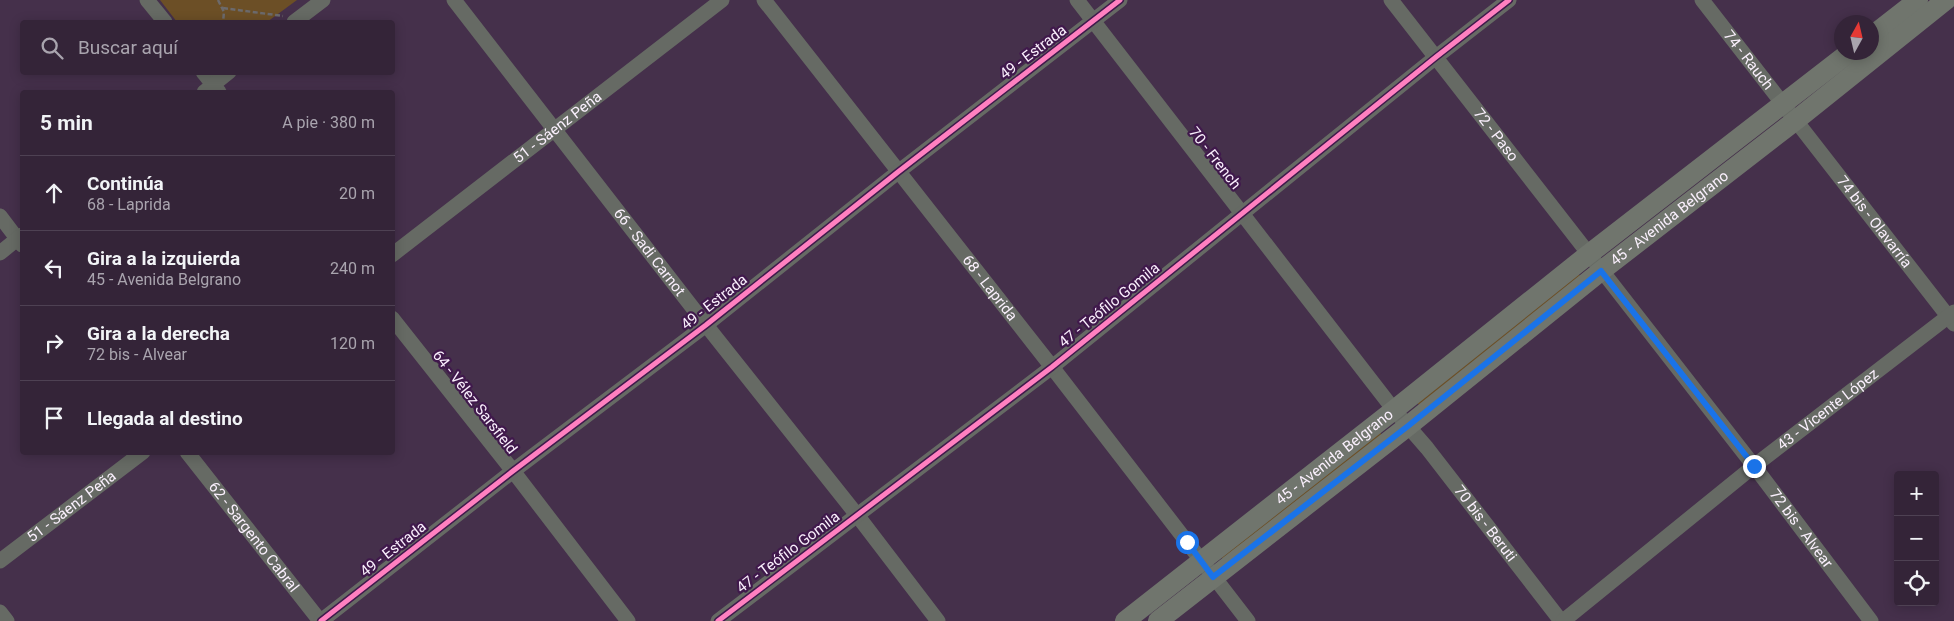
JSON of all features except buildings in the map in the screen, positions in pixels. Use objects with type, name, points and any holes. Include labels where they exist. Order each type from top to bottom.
[{"type":"main road","points":[[1879,31],[1918,0]]},
{"type":"main road","name":"45 - Avenida Belgrano","points":[[1125,621],[1208,569],[1408,426],[1601,271],[1796,120],[1946,0]]},
{"type":"main road","name":"45 - Avenida Belgrano","points":[[1158,621],[1208,569],[1394,410],[1589,254],[1840,60]]},
{"type":"street","points":[[147,0],[163,20]]},
{"type":"street","points":[[297,20],[323,0]]},
{"type":"street","name":"66 - Sadi Carnot","points":[[454,0],[938,621]]},
{"type":"street","name":"51 - Sáenz Peña","points":[[395,253],[722,0]]},
{"type":"street","name":"68 - Laprida","points":[[764,0],[1052,367],[1248,621]]},
{"type":"street","name":"70 - French","points":[[1077,0],[1408,426]]},
{"type":"street","name":"49 - Estrada","points":[[321,621],[513,471],[706,325],[898,172],[1120,0]]},
{"type":"street","name":"72 - Paso","points":[[1391,0],[1601,271]]},
{"type":"street","name":"47 - Teófilo Gomila","points":[[718,621],[1052,367],[1509,0]]},
{"type":"street","name":"74 - Rauch","points":[[1702,0],[1782,105],[1796,120]]},
{"type":"street","points":[[204,75],[212,90],[226,75]]},
{"type":"street","name":"74 bis - Olavarría","points":[[1796,120],[1952,317]]},
{"type":"street","points":[[0,216],[20,239]]},
{"type":"street","points":[[0,252],[20,241]]},
{"type":"street","name":"72 bis - Alvear","points":[[1601,271],[1754,466],[1871,621]]},
{"type":"street","name":"43 - Vicente López","points":[[1562,621],[1754,466],[1952,317]]},
{"type":"street","name":"64 - Vélez Sarsfield","points":[[395,322],[628,621]]},
{"type":"street","name":"70 bis - Beruti","points":[[1408,426],[1562,621]]},
{"type":"street","name":"51 - Sáenz Peña","points":[[0,561],[139,455]]},
{"type":"street","name":"62 - Sargento Cabral","points":[[189,455],[321,621]]},
{"type":"street","points":[[0,612],[7,621]]},
{"type":"path","points":[[218,0],[224,12],[223,20]]},
{"type":"path","points":[[222,8],[297,20]]},
{"type":"shaded area","points":[[160,0],[297,0],[270,20],[175,20]]},
{"type":"shaded area","points":[[1577,272],[1581,277],[1420,407],[1417,402]]},
{"type":"shaded area","points":[[1379,431],[1382,435],[1223,559],[1220,555]]},
{"type":"cycle path","points":[[321,621],[513,471],[706,325],[898,172],[1120,0]]},
{"type":"cycle path","points":[[718,621],[1052,367],[1509,0]]},
{"type":"route","points":[[1187,542],[1203,561],[1213,577],[1408,426],[1601,271],[1754,466]]}]
